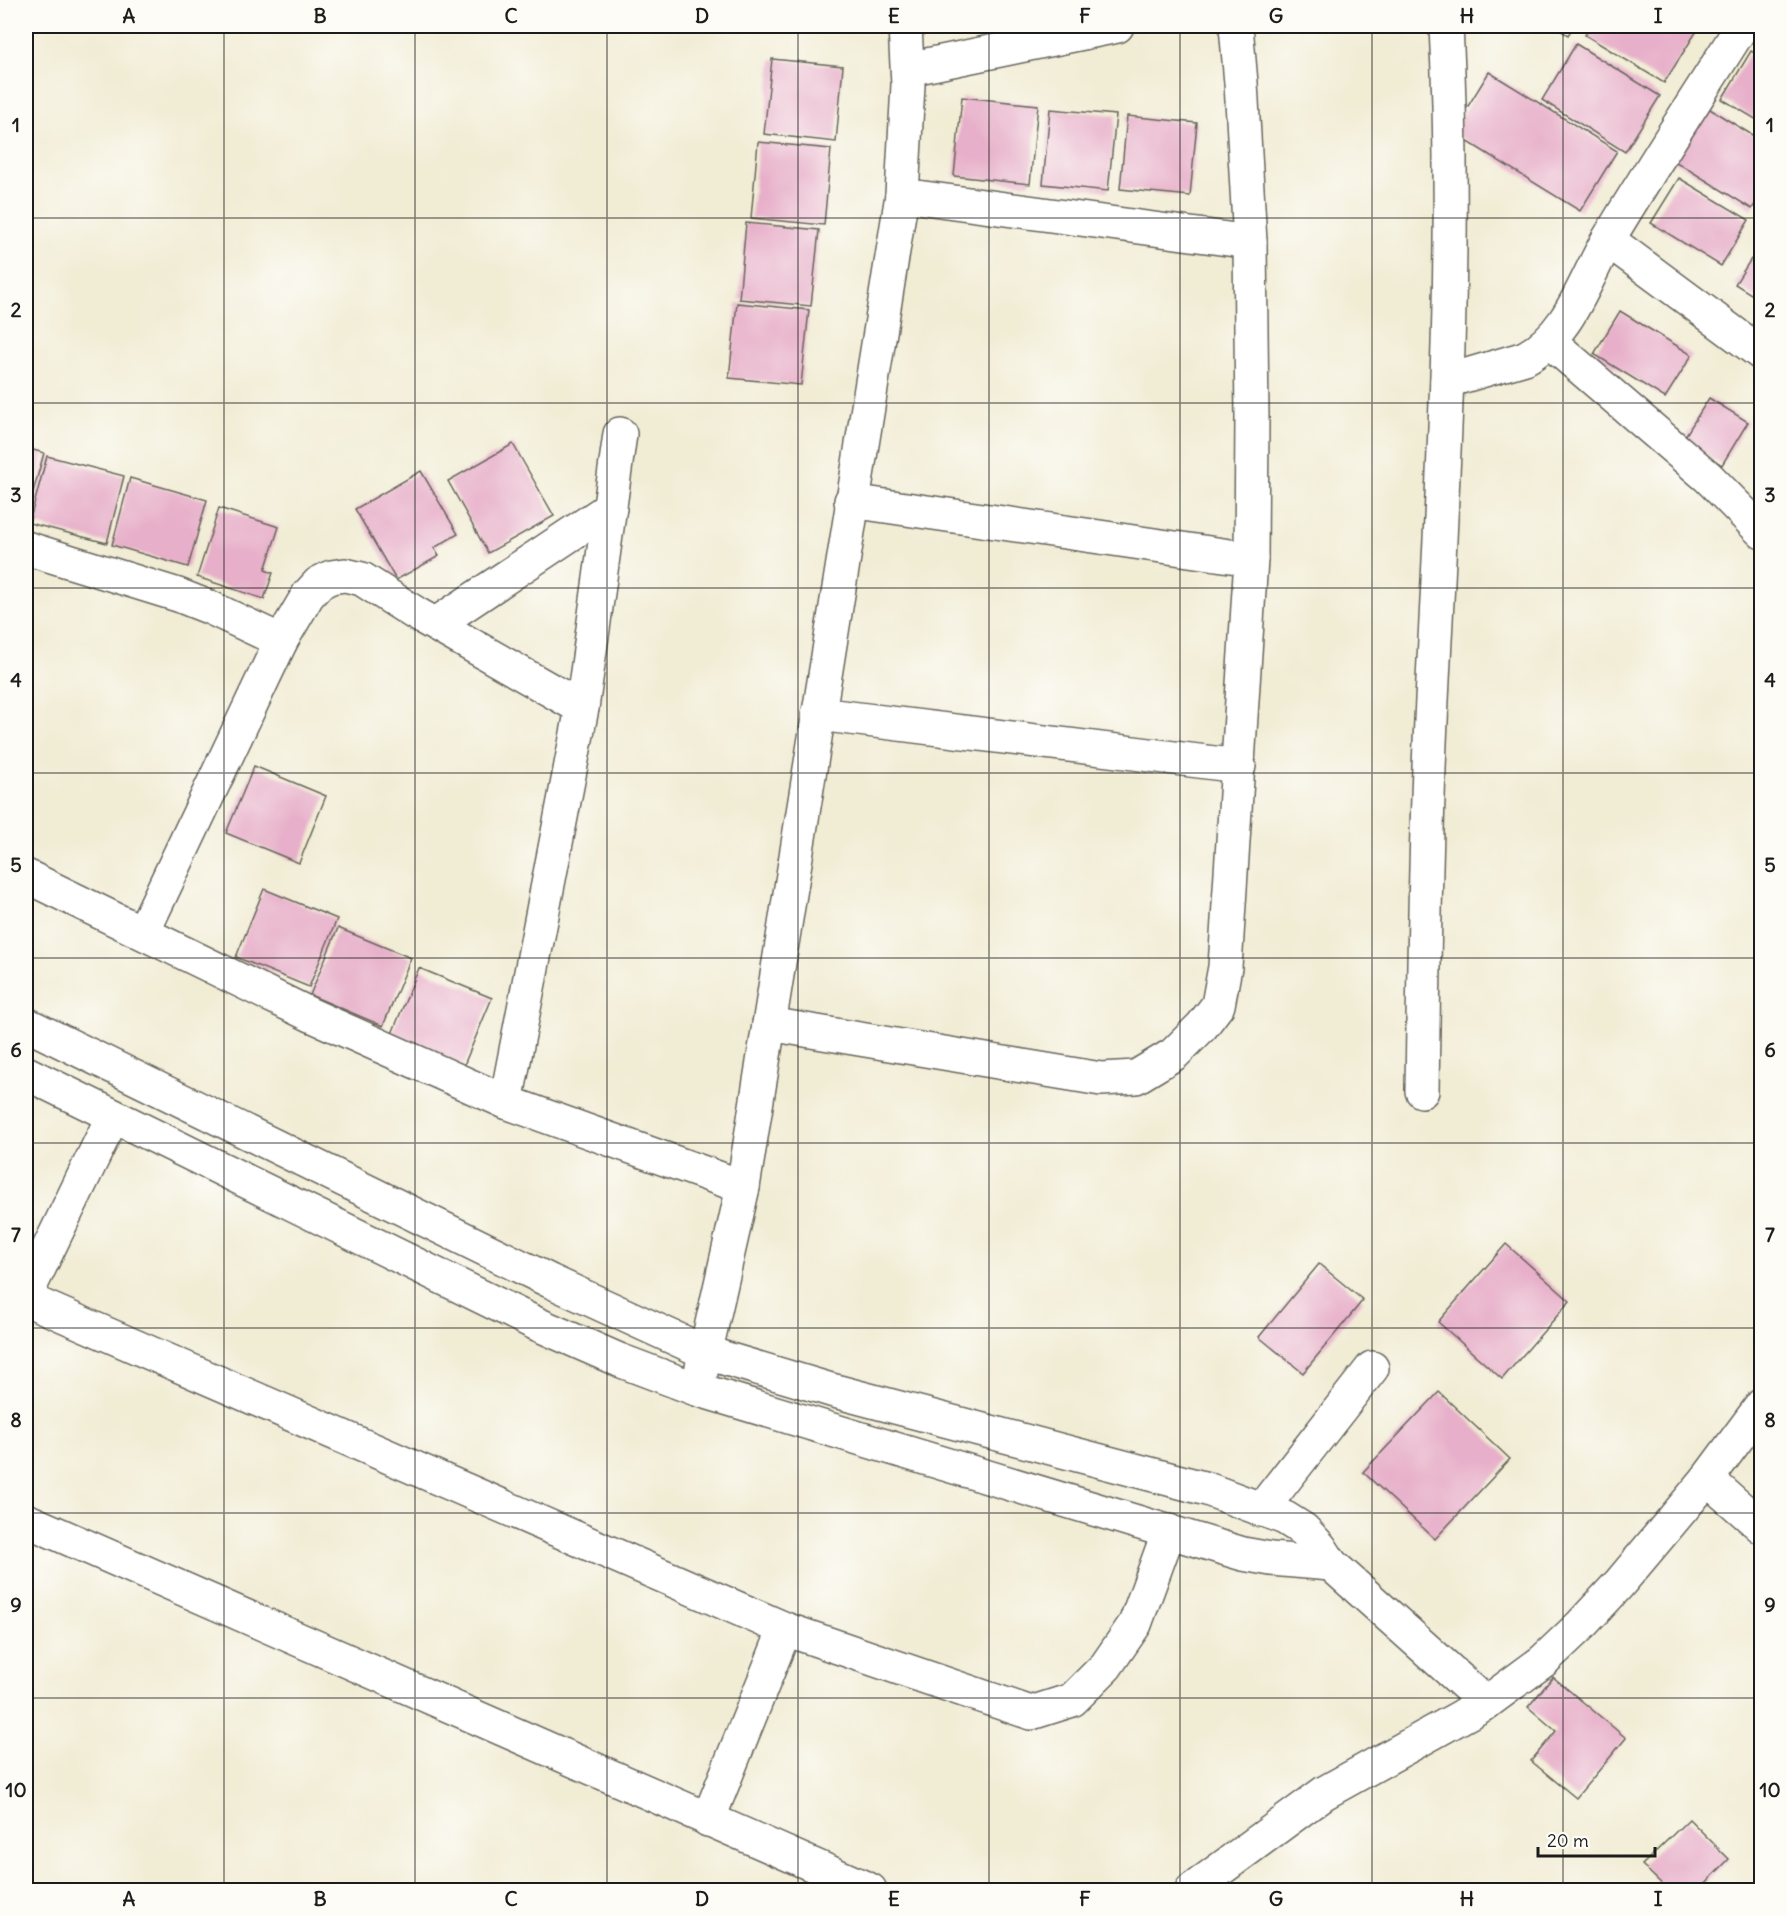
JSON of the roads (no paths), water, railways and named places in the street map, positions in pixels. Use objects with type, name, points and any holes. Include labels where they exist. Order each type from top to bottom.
[{"type":"street","points":[[696,1389],[707,1353],[743,1187],[851,501],[902,195],[907,130],[908,69],[905,26]]},
{"type":"street","points":[[908,69],[1080,29],[1117,26]]},
{"type":"street","points":[[769,1024],[1101,1079],[1136,1077],[1174,1054],[1202,1026],[1218,1005],[1226,957],[1251,560],[1250,242],[1236,26]]},
{"type":"street","points":[[1422,1091],[1424,893],[1447,381],[1450,194],[1446,26]]},
{"type":"street","points":[[1447,381],[1525,358],[1549,341],[1562,326],[1608,240],[1742,26]]},
{"type":"street","points":[[902,195],[1250,242]]},
{"type":"street","points":[[1608,240],[1761,354]]},
{"type":"street","points":[[1549,341],[1708,477],[1761,532]]},
{"type":"street","points":[[506,1102],[582,708],[620,434]]},
{"type":"street","points":[[851,501],[1251,560]]},
{"type":"street","points":[[436,624],[610,508]]},
{"type":"street","points":[[26,548],[178,595],[281,641]]},
{"type":"street","points":[[143,932],[281,641],[308,595],[319,583],[331,577],[345,575],[362,579],[415,613],[582,708]]},
{"type":"street","points":[[818,714],[1239,766]]},
{"type":"street","points":[[26,876],[311,1016],[506,1102],[743,1187]]},
{"type":"street","points":[[26,1024],[550,1281],[707,1353],[842,1393],[1207,1489],[1285,1518],[1304,1530],[1320,1547],[1331,1564],[1486,1703]]},
{"type":"street","points":[[26,1073],[537,1324],[619,1360],[696,1389],[1243,1554],[1271,1559],[1331,1564]]},
{"type":"street","points":[[113,1116],[26,1297],[785,1629],[1031,1713],[1072,1700],[1106,1665],[1134,1624],[1169,1532]]},
{"type":"street","points":[[1261,1510],[1372,1368]]},
{"type":"street","points":[[1192,1890],[1324,1793],[1486,1703],[1543,1661],[1619,1584],[1707,1479],[1761,1405]]},
{"type":"street","points":[[1707,1479],[1761,1527]]},
{"type":"street","points":[[26,1520],[870,1890]]},
{"type":"street","points":[[708,1820],[785,1629]]}]
